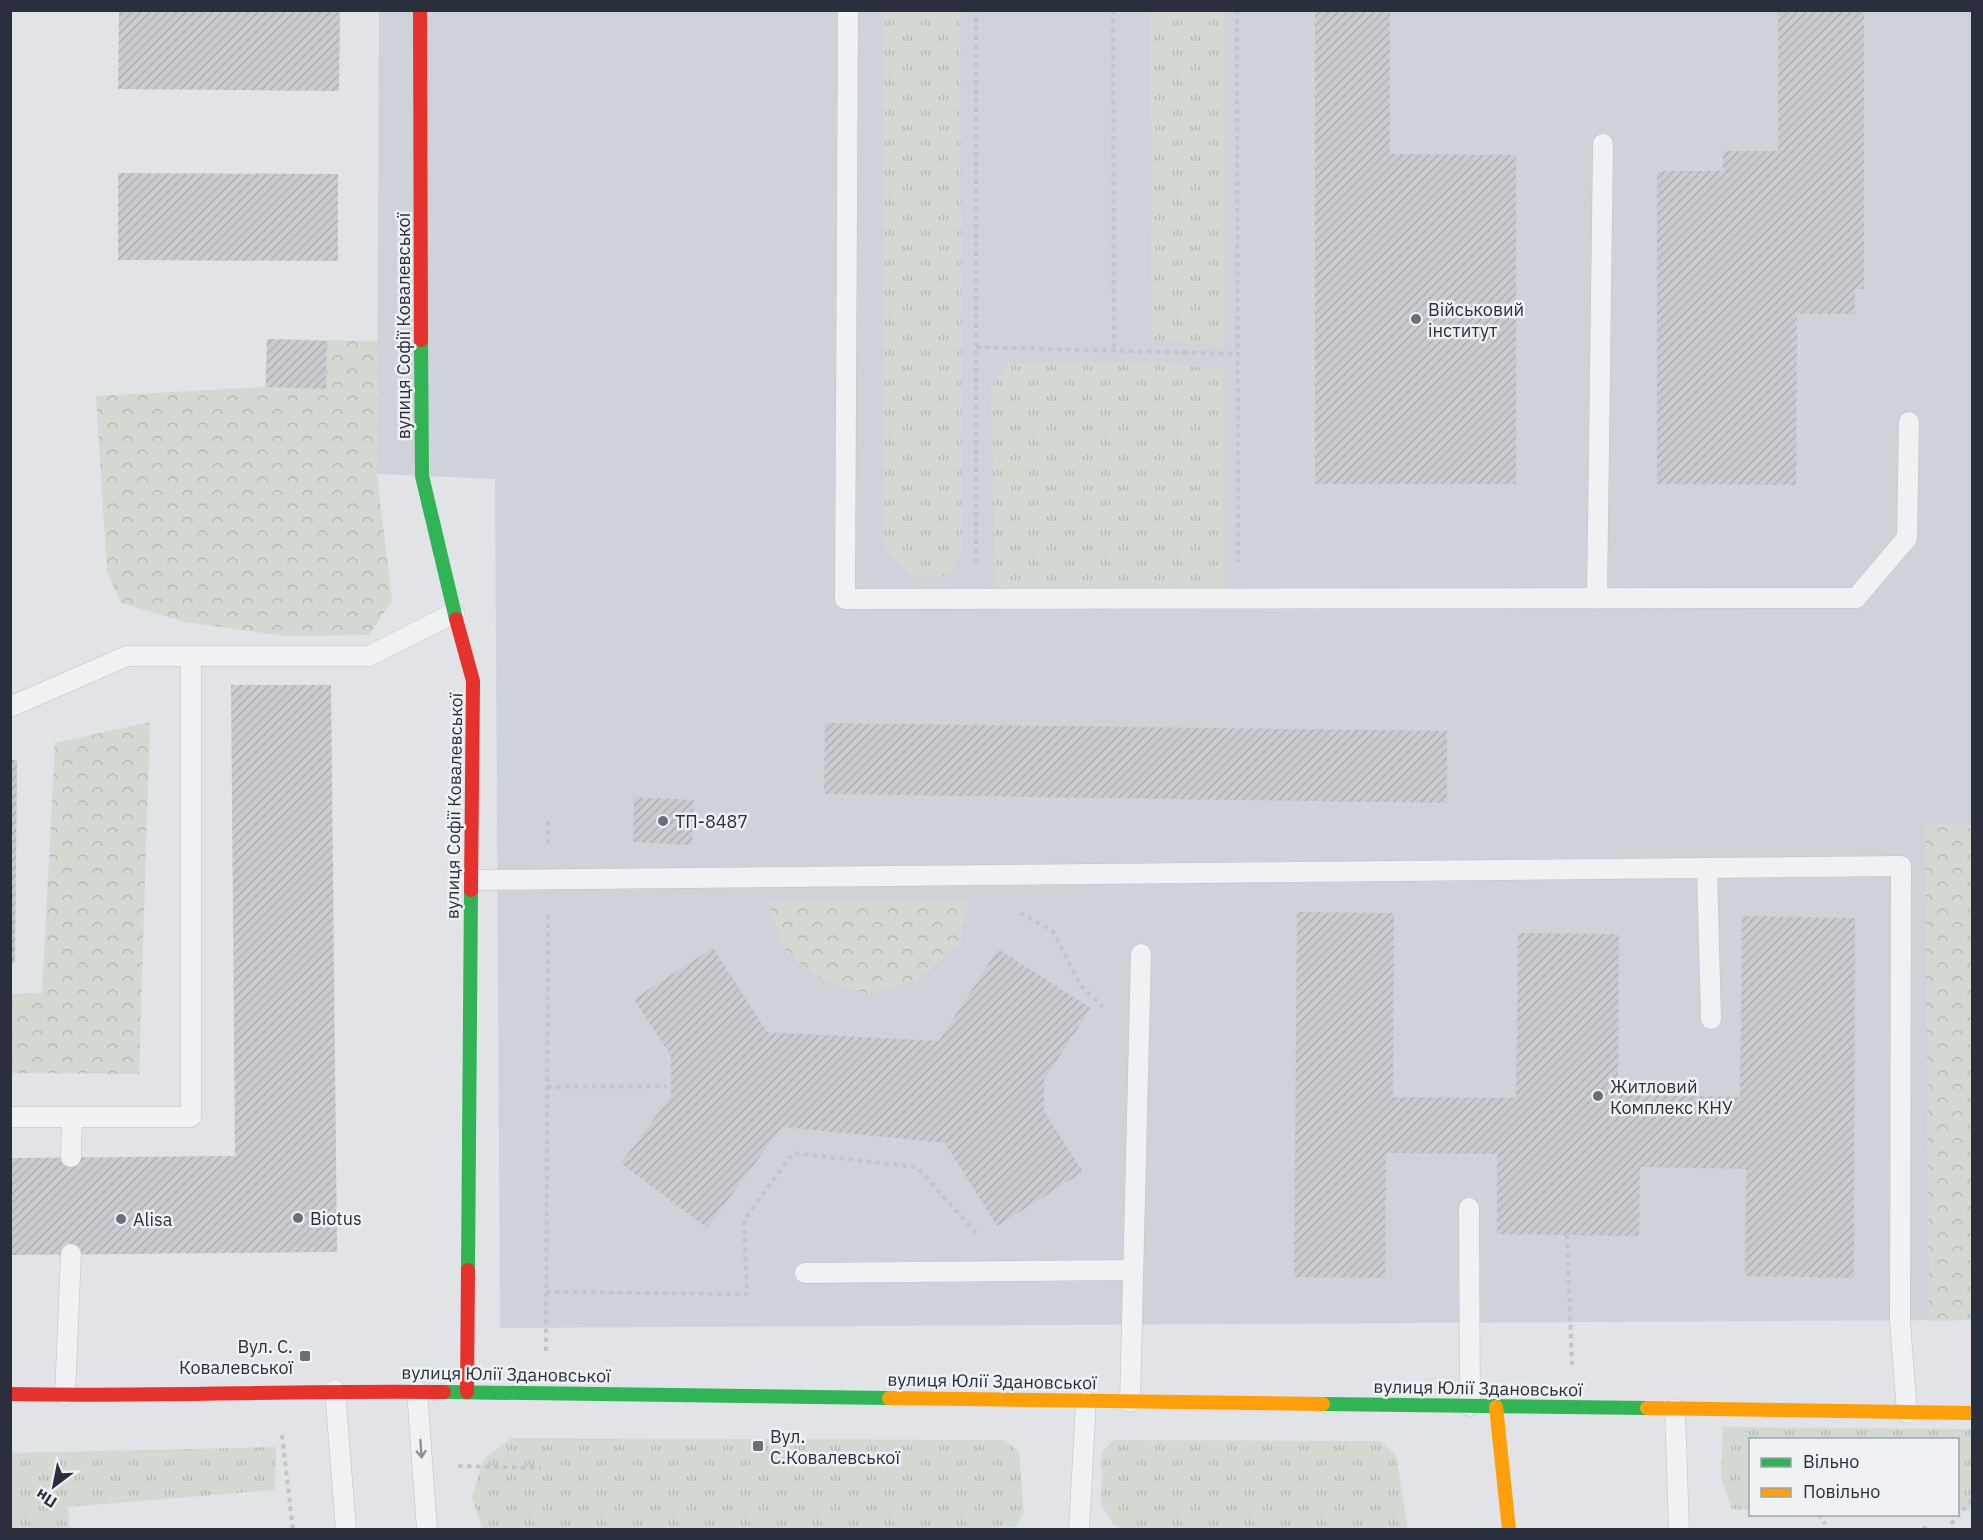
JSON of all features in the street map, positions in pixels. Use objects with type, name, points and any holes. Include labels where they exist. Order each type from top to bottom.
[{"type":"street","name":"вулиця Софії Ковалевської","points":[[420,10],[422,476],[454,613],[473,681],[467,1392]]},
{"type":"street","name":"вулиця Юлії Здановської","points":[[10,1394],[334,1390],[1972,1413]]},
{"type":"street","points":[[1496,1407],[1509,1530]]},
{"type":"lane","points":[[848,10],[844,599],[1856,598],[1907,538],[1909,422]]},
{"type":"lane","points":[[1597,599],[1602,144]]},
{"type":"lane","points":[[10,707],[127,656],[369,656],[454,613]]},
{"type":"lane","points":[[10,1117],[191,1117],[191,656]]},
{"type":"lane","points":[[471,880],[1901,866],[1900,1321],[1907,1413]]},
{"type":"lane","points":[[1707,868],[1711,1019]]},
{"type":"lane","points":[[1130,1402],[1141,954]]},
{"type":"lane","points":[[72,1117],[72,1157]]},
{"type":"lane","points":[[1469,1208],[1470,1406]]},
{"type":"lane","points":[[65,1395],[71,1254]]},
{"type":"lane","points":[[805,1273],[1133,1270]]},
{"type":"lane","points":[[334,1390],[346,1530]]},
{"type":"lane","points":[[417,1391],[427,1530]]},
{"type":"lane","points":[[1079,1530],[1086,1401]]},
{"type":"lane","points":[[1675,1409],[1679,1530]]},
{"type":"path","points":[[976,10],[976,599]]},
{"type":"path","points":[[1113,10],[1114,352]]},
{"type":"path","points":[[1237,10],[1238,598]]},
{"type":"path","points":[[976,348],[1238,354]]},
{"type":"path","points":[[546,1359],[548,821]]},
{"type":"path","points":[[1016,910],[1053,931],[1081,986],[1107,1011]]},
{"type":"path","points":[[547,1087],[667,1086]]},
{"type":"path","points":[[1567,1235],[1572,1366]]},
{"type":"path","points":[[277,1391],[293,1530]]},
{"type":"path","points":[[450,1466],[541,1468]]},
{"type":"path","points":[[1959,1514],[1972,1499]]},
{"type":"path","points":[[1820,1516],[1825,1524]]},
{"type":"path","points":[[1951,1524],[1958,1516]]},
{"type":"path","points":[[1923,1530],[1928,1524]]},
{"type":"shaded area","points":[[379,11],[1972,11],[1972,1320],[500,1328],[495,479],[377,474]]},
{"type":"green space","points":[[883,11],[961,11],[962,554],[947,576],[910,576],[884,548]]},
{"type":"green space","points":[[1150,11],[1224,11],[1224,345],[1152,341]]},
{"type":"green space","points":[[267,339],[378,341],[377,474],[392,600],[369,635],[284,636],[185,622],[121,603],[107,572],[96,396],[265,387]]},
{"type":"green space","points":[[1153,363],[1223,369],[1223,589],[995,589],[991,387],[1008,364]]},
{"type":"green space","points":[[150,722],[139,1074],[11,1073],[11,994],[42,993],[55,743]]},
{"type":"green space","points":[[1925,824],[1972,824],[1972,1320],[1929,1321]]},
{"type":"green space","points":[[968,901],[960,943],[916,981],[866,994],[814,975],[783,948],[768,902]]},
{"type":"green space","points":[[1723,1427],[1972,1429],[1972,1511],[1959,1511],[1959,1438],[1749,1438],[1749,1510],[1732,1509],[1721,1477]]},
{"type":"green space","points":[[511,1438],[1005,1440],[1019,1452],[1024,1512],[1016,1527],[924,1530],[482,1529],[472,1497],[483,1460]]},
{"type":"green space","points":[[1113,1440],[1380,1441],[1396,1455],[1408,1529],[1123,1529],[1113,1524],[1101,1505],[1102,1452]]},
{"type":"green space","points":[[276,1447],[275,1490],[68,1507],[70,1529],[12,1529],[10,1516],[11,1453]]},
{"type":"building","points":[[119,10],[340,10],[339,91],[118,89]]},
{"type":"building","name":"Військовий інститут","points":[[1315,10],[1390,10],[1390,154],[1516,155],[1516,484],[1315,484]]},
{"type":"building","points":[[1778,10],[1864,10],[1864,289],[1855,289],[1855,314],[1797,314],[1796,485],[1657,484],[1657,171],[1723,171],[1723,151],[1778,151]]},
{"type":"building","points":[[118,173],[338,174],[338,261],[118,260]]},
{"type":"building","points":[[267,339],[327,341],[326,389],[266,387]]},
{"type":"building","points":[[231,685],[331,685],[337,1252],[10,1255],[10,1158],[235,1156]]},
{"type":"building","points":[[825,723],[1447,731],[1447,803],[824,794]]},
{"type":"building","points":[[10,760],[17,760],[15,963],[10,963]]},
{"type":"building","name":"ТП-8487","points":[[634,797],[694,800],[692,845],[633,842]]},
{"type":"building","name":"Житловий Комплекс КНУ","points":[[1297,912],[1394,913],[1393,1097],[1516,1098],[1518,933],[1619,934],[1618,1095],[1740,1097],[1742,916],[1855,918],[1854,1278],[1745,1276],[1746,1169],[1640,1167],[1639,1236],[1497,1234],[1497,1154],[1386,1153],[1385,1278],[1294,1277]]},
{"type":"building","points":[[713,948],[767,1032],[939,1041],[998,949],[1091,1008],[1044,1080],[1044,1111],[1083,1172],[997,1226],[945,1143],[782,1127],[707,1228],[621,1163],[671,1096],[671,1056],[634,999]]},
{"type":"traffic: fast","points":[[421,340],[422,476],[456,619]]},
{"type":"traffic: fast","points":[[468,1270],[471,890]]},
{"type":"traffic: fast","points":[[444,1392],[889,1398]]},
{"type":"traffic: fast","points":[[1323,1404],[1647,1408]]},
{"type":"traffic: slow","points":[[889,1398],[1323,1404]]},
{"type":"traffic: slow","points":[[1496,1407],[1509,1530]]},
{"type":"traffic: slow","points":[[1647,1408],[1972,1413]]},
{"type":"traffic: jam","points":[[420,10],[421,340]]},
{"type":"traffic: jam","points":[[456,619],[473,681],[471,890]]},
{"type":"traffic: jam","points":[[467,1392],[468,1270]]},
{"type":"traffic: jam","points":[[10,1394],[444,1392]]},
{"type":"place","name":"Військовий інститут","points":[[1416,319]]},
{"type":"place","name":"ТП-8487","points":[[663,821]]},
{"type":"place","name":"Житловий Комплекс КНУ","points":[[1598,1096]]},
{"type":"place","name":"Biotus","points":[[298,1218]]},
{"type":"place","name":"Alisa","points":[[121,1219]]},
{"type":"place","name":"Вул. С. Ковалевської","points":[[305,1356]]},
{"type":"place","name":"Вул. С.Ковалевської","points":[[758,1446]]}]
